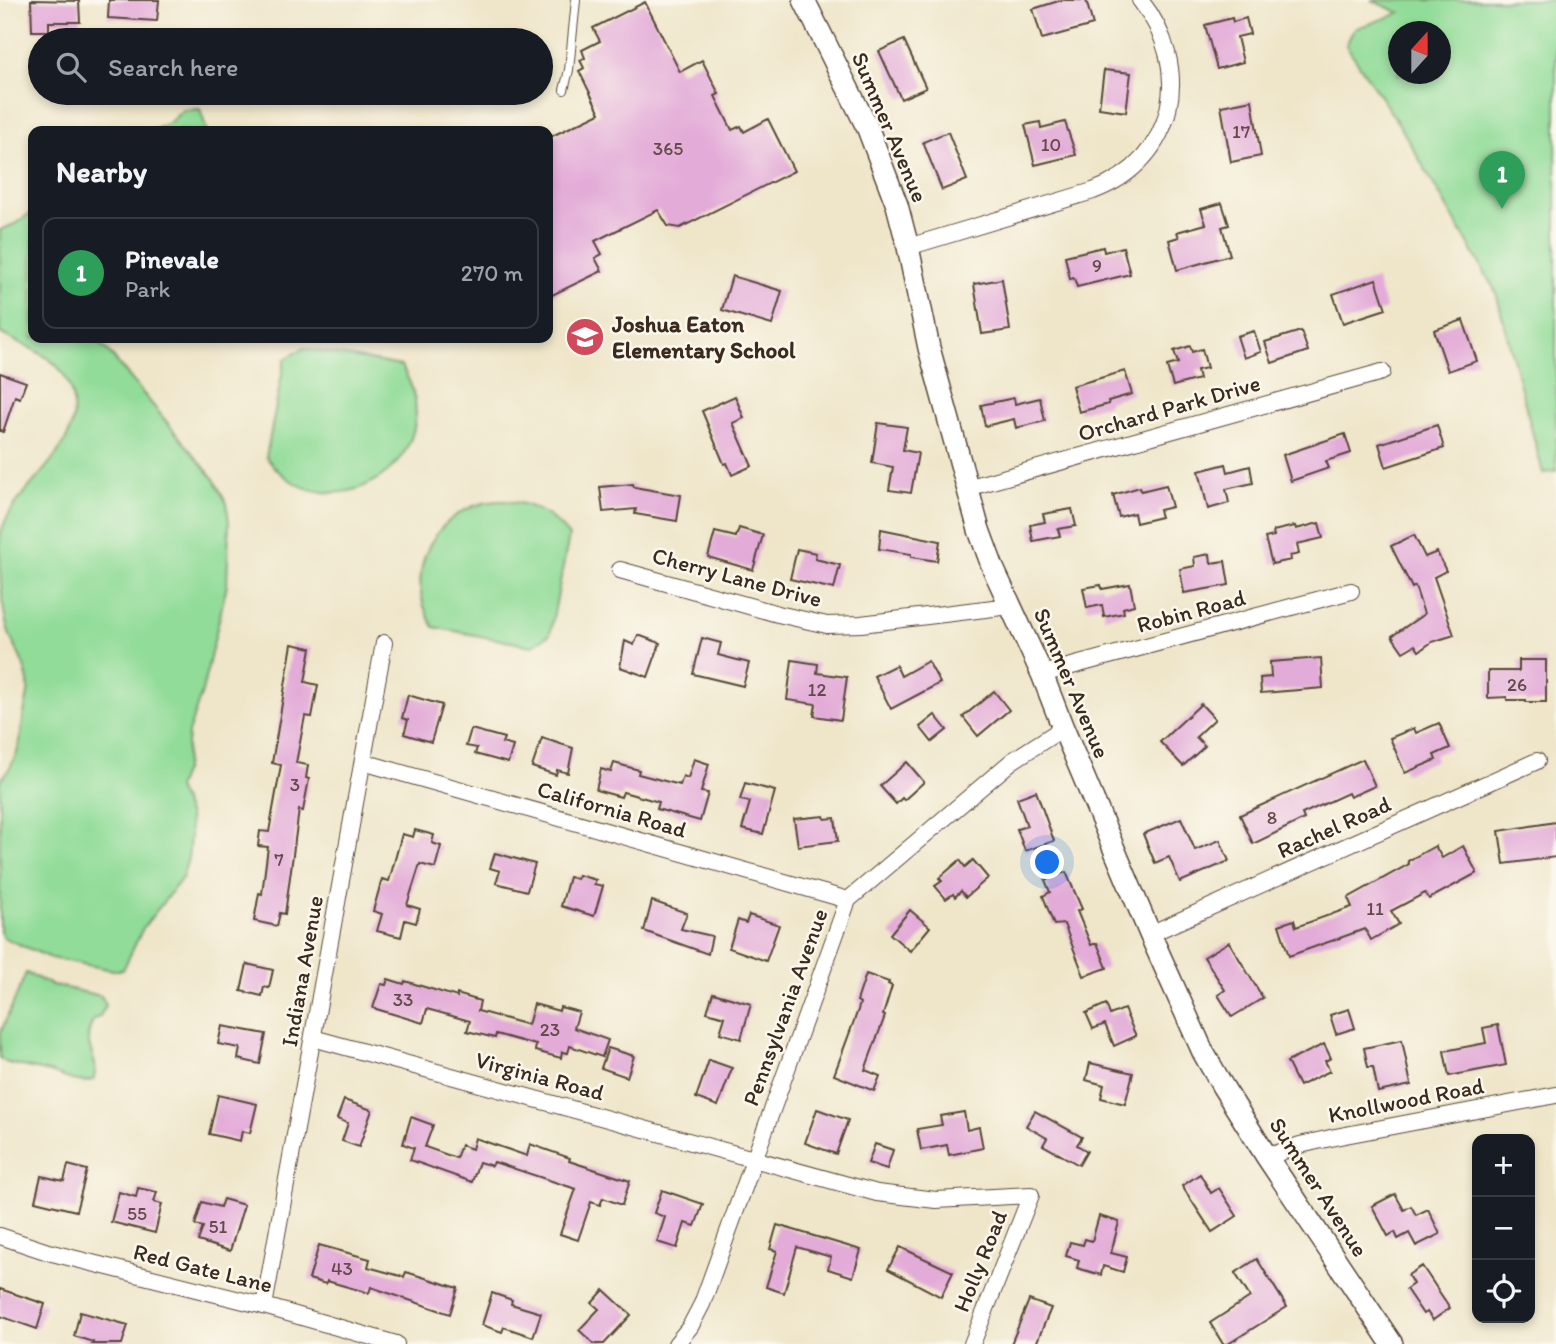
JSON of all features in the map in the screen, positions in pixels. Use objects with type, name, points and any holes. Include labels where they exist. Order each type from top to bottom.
[{"type":"street","name":"Summer Avenue","points":[[804,0],[868,129],[887,176],[908,247],[929,348],[979,530],[1150,934],[1203,1052],[1267,1157],[1392,1344]]},
{"type":"street","points":[[908,247],[1093,191],[1117,181],[1139,162],[1154,145],[1163,127],[1170,104],[1172,84],[1166,46],[1156,23],[1140,0]]},
{"type":"street","name":"Orchard Park Drive","points":[[967,488],[1382,372]]},
{"type":"street","name":"Cherry Lane Drive","points":[[620,570],[827,625],[861,624],[1010,606]]},
{"type":"street","name":"Robin Road","points":[[1042,674],[1351,592]]},
{"type":"street","name":"Indiana Avenue","points":[[264,1306],[384,643]]},
{"type":"street","name":"Pennsylvania Avenue","points":[[676,1344],[690,1327],[702,1304],[848,900],[1012,761],[1063,728]]},
{"type":"street","name":"Rachel Road","points":[[1150,934],[1537,761]]},
{"type":"street","name":"California Road","points":[[363,762],[848,900]]},
{"type":"street","name":"Virginia Road","points":[[313,1038],[897,1197],[936,1200],[1031,1195]]},
{"type":"street","name":"Knollwood Road","points":[[1267,1157],[1335,1137],[1556,1095]]},
{"type":"street","name":"Holly Road","points":[[972,1344],[1031,1195]]},
{"type":"street","name":"Red Gate Lane","points":[[0,1236],[80,1260],[264,1306],[396,1344]]},
{"type":"lane","points":[[564,90],[569,70],[576,0]]},
{"type":"green space","points":[[1371,0],[1556,0],[1556,471],[1543,473],[1496,292],[1400,126],[1346,45],[1354,29],[1400,13]]},
{"type":"green space","points":[[200,109],[205,126],[163,126],[183,110]]},
{"type":"green space","points":[[28,215],[28,343],[98,343],[108,351],[214,479],[227,504],[227,585],[202,692],[188,733],[185,768],[177,788],[189,816],[188,858],[182,878],[143,928],[123,970],[51,958],[4,938],[0,932],[0,781],[17,752],[28,682],[22,660],[9,633],[4,610],[0,538],[16,504],[56,455],[73,420],[73,401],[64,374],[37,351],[0,333],[0,230]]},
{"type":"green space","points":[[303,348],[401,366],[415,399],[414,430],[401,457],[380,477],[353,490],[323,492],[293,482],[266,457],[285,359]]},
{"type":"green space","points":[[497,501],[518,503],[538,510],[569,536],[550,634],[532,646],[434,627],[424,607],[420,586],[422,565],[429,546],[441,529],[456,515],[475,506]]},
{"type":"green space","points":[[26,973],[52,985],[101,996],[106,1005],[100,1016],[93,1020],[88,1036],[95,1064],[93,1080],[72,1080],[0,1059],[0,1034]]},
{"type":"building","points":[[31,0],[79,1],[80,22],[49,22],[49,28],[32,28]]},
{"type":"building","points":[[109,0],[159,0],[157,21],[108,18]]},
{"type":"building","points":[[1062,0],[1086,0],[1093,25],[1042,39],[1033,9]]},
{"type":"building","points":[[645,2],[680,72],[702,60],[719,94],[715,96],[732,130],[741,126],[744,132],[768,119],[794,171],[680,228],[668,226],[658,210],[595,241],[602,254],[595,258],[602,271],[553,295],[553,136],[600,113],[579,71],[584,68],[580,60],[585,58],[582,50],[600,41],[593,28]]},
{"type":"building","points":[[1232,18],[1233,22],[1246,18],[1250,34],[1237,37],[1243,62],[1217,69],[1205,25]]},
{"type":"building","points":[[904,40],[926,88],[901,99],[879,51]]},
{"type":"building","points":[[1104,70],[1131,73],[1126,112],[1099,108]]},
{"type":"building","points":[[1252,100],[1261,156],[1231,162],[1221,106]]},
{"type":"building","points":[[1040,122],[1041,128],[1065,122],[1076,155],[1035,165],[1025,125]]},
{"type":"building","points":[[948,132],[967,180],[942,190],[923,142]]},
{"type":"building","points":[[1222,203],[1229,225],[1222,227],[1230,255],[1177,270],[1169,240],[1179,237],[1177,232],[1206,224],[1201,209]]},
{"type":"building","points":[[1103,247],[1104,252],[1123,247],[1130,274],[1077,287],[1074,278],[1070,279],[1065,256]]},
{"type":"building","points":[[732,276],[782,291],[772,325],[722,310]]},
{"type":"building","points":[[1002,279],[1010,330],[982,334],[974,284]]},
{"type":"building","points":[[1376,279],[1386,309],[1343,323],[1333,294]]},
{"type":"building","points":[[1463,320],[1477,361],[1448,371],[1434,330]]},
{"type":"building","points":[[1254,331],[1261,352],[1244,358],[1237,336]]},
{"type":"building","points":[[1301,331],[1308,351],[1272,363],[1265,342]]},
{"type":"building","points":[[1190,346],[1192,352],[1202,349],[1207,368],[1197,370],[1199,379],[1173,386],[1167,366],[1178,363],[1174,351]]},
{"type":"building","points":[[1125,371],[1132,394],[1079,412],[1072,386]]},
{"type":"building","points":[[0,373],[26,382],[20,398],[15,396],[3,432],[0,431]]},
{"type":"building","points":[[735,396],[744,418],[733,423],[752,466],[732,475],[727,463],[724,464],[702,411]]},
{"type":"building","points":[[1014,398],[1015,404],[1040,398],[1045,421],[1016,428],[1014,419],[985,426],[981,405]]},
{"type":"building","points":[[878,423],[907,427],[903,450],[918,453],[911,493],[889,490],[893,467],[872,463]]},
{"type":"building","points":[[1437,425],[1444,448],[1386,467],[1379,444]]},
{"type":"building","points":[[1345,434],[1351,453],[1326,461],[1329,468],[1291,481],[1283,455]]},
{"type":"building","points":[[1226,464],[1228,472],[1250,466],[1253,483],[1226,489],[1229,503],[1208,509],[1199,471]]},
{"type":"building","points":[[633,484],[634,487],[681,495],[677,521],[635,514],[636,509],[603,512],[600,487]]},
{"type":"building","points":[[1166,485],[1172,507],[1159,510],[1161,517],[1136,523],[1134,513],[1119,517],[1113,495],[1140,487],[1141,491]]},
{"type":"building","points":[[1072,509],[1076,526],[1058,529],[1060,536],[1033,541],[1030,525],[1045,522],[1043,514]]},
{"type":"building","points":[[1319,523],[1323,538],[1297,544],[1299,554],[1290,556],[1291,560],[1272,564],[1265,538],[1274,536],[1273,531]]},
{"type":"building","points":[[739,528],[763,535],[753,570],[708,557],[715,532],[736,537]]},
{"type":"building","points":[[881,529],[940,541],[937,561],[879,549]]},
{"type":"building","points":[[1414,535],[1425,557],[1437,552],[1446,571],[1434,577],[1454,635],[1432,642],[1419,651],[1415,645],[1403,652],[1392,636],[1424,614],[1415,586],[1412,588],[1391,546]]},
{"type":"building","points":[[797,549],[816,553],[815,559],[840,565],[834,589],[790,579]]},
{"type":"building","points":[[1210,554],[1211,563],[1225,561],[1229,585],[1184,593],[1180,569],[1195,566],[1194,557]]},
{"type":"building","points":[[1130,584],[1134,605],[1123,608],[1124,613],[1104,617],[1102,605],[1087,608],[1083,588],[1101,585],[1102,589]]},
{"type":"building","points":[[638,635],[660,643],[648,677],[620,667],[625,641],[634,645]]},
{"type":"building","points":[[702,638],[721,643],[718,655],[749,663],[743,686],[693,674]]},
{"type":"building","points":[[292,644],[311,648],[305,682],[318,685],[312,717],[305,716],[296,763],[308,765],[306,778],[309,779],[303,811],[299,810],[285,914],[280,913],[277,926],[254,921],[259,893],[262,894],[268,847],[258,846],[260,831],[269,832],[281,765],[272,763]]},
{"type":"building","points":[[1321,658],[1323,688],[1261,693],[1260,678],[1271,677],[1270,662]]},
{"type":"building","points":[[792,660],[818,664],[817,673],[847,677],[841,720],[814,716],[816,704],[787,700]]},
{"type":"building","points":[[1519,660],[1546,660],[1546,702],[1507,700],[1507,697],[1488,698],[1488,671],[1519,671]]},
{"type":"building","points":[[928,661],[940,683],[891,709],[874,676],[896,665],[901,676]]},
{"type":"building","points":[[994,691],[1009,710],[978,736],[963,717]]},
{"type":"building","points":[[408,695],[442,705],[431,742],[404,734],[408,720],[402,718]]},
{"type":"building","points":[[1201,704],[1215,719],[1196,737],[1205,746],[1183,766],[1160,742]]},
{"type":"building","points":[[935,715],[947,730],[932,742],[920,727]]},
{"type":"building","points":[[1439,723],[1450,748],[1434,755],[1436,760],[1405,773],[1390,738],[1414,728],[1416,733]]},
{"type":"building","points":[[471,729],[504,738],[502,743],[513,746],[508,763],[475,754],[477,748],[466,746]]},
{"type":"building","points":[[542,738],[573,748],[568,773],[557,770],[556,775],[532,767]]},
{"type":"building","points":[[694,759],[709,764],[701,792],[708,793],[700,821],[657,809],[659,802],[623,792],[621,797],[596,790],[601,769],[611,772],[614,763],[639,770],[638,774],[680,785],[683,776],[688,778]]},
{"type":"building","points":[[1363,759],[1375,786],[1350,797],[1348,793],[1302,814],[1304,819],[1253,844],[1240,815]]},
{"type":"building","points":[[907,762],[924,782],[896,804],[880,786]]},
{"type":"building","points":[[745,783],[775,791],[763,834],[742,829],[750,802],[740,800]]},
{"type":"building","points":[[1036,791],[1054,841],[1025,851],[1017,829],[1027,826],[1017,798]]},
{"type":"building","points":[[824,816],[825,819],[835,818],[838,841],[798,846],[794,819]]},
{"type":"building","points":[[1181,818],[1195,850],[1220,840],[1229,861],[1180,882],[1169,857],[1155,863],[1143,834]]},
{"type":"building","points":[[1556,822],[1556,857],[1504,864],[1499,831]]},
{"type":"building","points":[[415,830],[434,835],[432,843],[441,846],[435,868],[420,864],[407,905],[420,909],[416,923],[405,920],[401,937],[377,931],[382,914],[373,911],[382,879],[389,881],[402,834],[413,837]]},
{"type":"building","points":[[1435,846],[1442,858],[1463,846],[1477,873],[1429,899],[1425,893],[1391,911],[1399,924],[1371,940],[1365,929],[1289,956],[1279,925],[1294,920],[1296,927],[1352,907],[1348,898],[1409,864],[1408,861]]},
{"type":"building","points":[[495,853],[535,864],[527,891],[496,883],[500,871],[490,868]]},
{"type":"building","points":[[960,860],[965,867],[973,860],[988,878],[966,897],[961,891],[955,897],[953,894],[946,899],[935,886],[942,881],[939,878]]},
{"type":"building","points":[[1066,872],[1082,909],[1077,911],[1091,945],[1097,943],[1107,968],[1084,976],[1064,924],[1054,925],[1043,896],[1050,892],[1045,880]]},
{"type":"building","points":[[578,875],[596,880],[594,884],[603,886],[594,916],[561,906],[569,877],[577,879]]},
{"type":"building","points":[[652,901],[687,913],[681,929],[712,936],[708,954],[644,931]]},
{"type":"building","points":[[910,910],[930,927],[910,951],[890,934]]},
{"type":"building","points":[[749,915],[779,925],[766,961],[729,948],[738,920],[746,923]]},
{"type":"building","points":[[1229,942],[1263,998],[1232,1017],[1218,995],[1225,990],[1204,957]]},
{"type":"building","points":[[247,964],[273,970],[269,988],[264,987],[262,996],[241,991]]},
{"type":"building","points":[[866,974],[889,982],[892,986],[883,1015],[885,1016],[865,1070],[880,1076],[874,1091],[834,1075],[858,1010],[860,1003],[857,1001]]},
{"type":"building","points":[[388,979],[480,1001],[478,1011],[528,1025],[534,1004],[559,1011],[560,1007],[579,1012],[574,1028],[608,1040],[602,1057],[570,1046],[568,1053],[562,1052],[561,1058],[535,1051],[536,1045],[496,1034],[495,1038],[467,1031],[470,1021],[427,1009],[423,1023],[373,1008],[381,984],[386,985]]},
{"type":"building","points":[[713,993],[751,1004],[741,1039],[720,1033],[725,1017],[707,1012]]},
{"type":"building","points":[[1106,1004],[1110,1015],[1124,1009],[1136,1036],[1114,1046],[1105,1024],[1093,1029],[1086,1013]]},
{"type":"building","points":[[1349,1009],[1355,1028],[1336,1034],[1330,1015]]},
{"type":"building","points":[[1498,1025],[1506,1065],[1449,1076],[1444,1051],[1486,1043],[1483,1028]]},
{"type":"building","points":[[222,1026],[266,1034],[260,1064],[238,1059],[240,1048],[218,1044]]},
{"type":"building","points":[[1402,1040],[1411,1085],[1378,1092],[1373,1067],[1368,1067],[1364,1048]]},
{"type":"building","points":[[1324,1044],[1331,1058],[1325,1061],[1330,1071],[1299,1086],[1287,1062]]},
{"type":"building","points":[[608,1048],[634,1056],[627,1077],[601,1068]]},
{"type":"building","points":[[709,1060],[732,1068],[718,1106],[696,1098]]},
{"type":"building","points":[[1090,1063],[1133,1073],[1125,1104],[1101,1098],[1104,1085],[1086,1080]]},
{"type":"building","points":[[218,1095],[257,1104],[250,1133],[242,1131],[240,1141],[209,1134]]},
{"type":"building","points":[[344,1100],[372,1110],[359,1147],[342,1141],[348,1123],[337,1119]]},
{"type":"building","points":[[817,1109],[848,1120],[836,1154],[805,1143]]},
{"type":"building","points":[[1035,1111],[1082,1137],[1077,1145],[1087,1151],[1079,1165],[1043,1145],[1047,1138],[1026,1126]]},
{"type":"building","points":[[964,1112],[967,1130],[979,1127],[983,1148],[949,1155],[947,1145],[921,1150],[917,1129],[942,1125],[940,1116]]},
{"type":"building","points":[[411,1117],[433,1125],[425,1147],[456,1158],[461,1145],[472,1149],[475,1138],[527,1156],[530,1144],[570,1158],[569,1161],[630,1181],[622,1205],[603,1198],[600,1205],[591,1202],[578,1240],[560,1234],[576,1189],[494,1162],[492,1166],[479,1162],[472,1182],[410,1160],[414,1148],[403,1144]]},
{"type":"building","points":[[875,1144],[893,1150],[887,1169],[868,1163]]},
{"type":"building","points":[[68,1165],[87,1170],[76,1211],[35,1201],[41,1176],[64,1181]]},
{"type":"building","points":[[1200,1174],[1211,1193],[1219,1188],[1237,1216],[1212,1232],[1182,1186]]},
{"type":"building","points":[[138,1188],[157,1192],[154,1202],[162,1204],[155,1233],[111,1222],[119,1192],[136,1197]]},
{"type":"building","points":[[662,1190],[703,1204],[695,1226],[685,1223],[677,1248],[657,1242],[665,1217],[654,1213]]},
{"type":"building","points":[[1395,1194],[1404,1210],[1411,1206],[1416,1215],[1428,1209],[1440,1234],[1416,1246],[1409,1233],[1398,1239],[1395,1232],[1388,1236],[1372,1206]]},
{"type":"building","points":[[223,1199],[244,1205],[230,1251],[198,1241],[203,1227],[195,1225],[202,1202],[220,1207]]},
{"type":"building","points":[[1099,1216],[1119,1222],[1111,1253],[1127,1257],[1123,1272],[1103,1266],[1101,1275],[1077,1268],[1079,1260],[1066,1256],[1070,1242],[1083,1245],[1085,1239],[1092,1241]]},
{"type":"building","points":[[777,1225],[861,1250],[853,1277],[828,1269],[831,1257],[797,1247],[784,1293],[766,1287],[777,1251],[770,1249]]},
{"type":"building","points":[[319,1245],[370,1259],[368,1267],[404,1277],[406,1272],[458,1288],[450,1314],[371,1287],[369,1293],[327,1281],[326,1284],[309,1279]]},
{"type":"building","points":[[900,1247],[953,1272],[941,1297],[888,1269]]},
{"type":"building","points":[[1257,1259],[1287,1307],[1228,1344],[1223,1344],[1210,1323],[1250,1297],[1235,1273]]},
{"type":"building","points":[[1422,1266],[1450,1308],[1433,1320],[1427,1312],[1423,1314],[1406,1289],[1413,1284],[1408,1275]]},
{"type":"building","points":[[0,1289],[45,1304],[37,1329],[0,1316]]},
{"type":"building","points":[[604,1290],[631,1315],[604,1344],[594,1344],[579,1330],[599,1309],[592,1303]]},
{"type":"building","points":[[492,1293],[512,1300],[511,1304],[541,1313],[533,1337],[504,1327],[502,1332],[482,1325]]},
{"type":"building","points":[[1029,1300],[1051,1308],[1036,1344],[1011,1344]]},
{"type":"building","points":[[80,1312],[128,1325],[122,1344],[92,1344],[93,1342],[74,1336]]},
{"type":"place","name":"Pinevale","points":[[1502,209]]},
{"type":"place","name":"Joshua Eaton Elementary School","points":[[585,337]]}]
